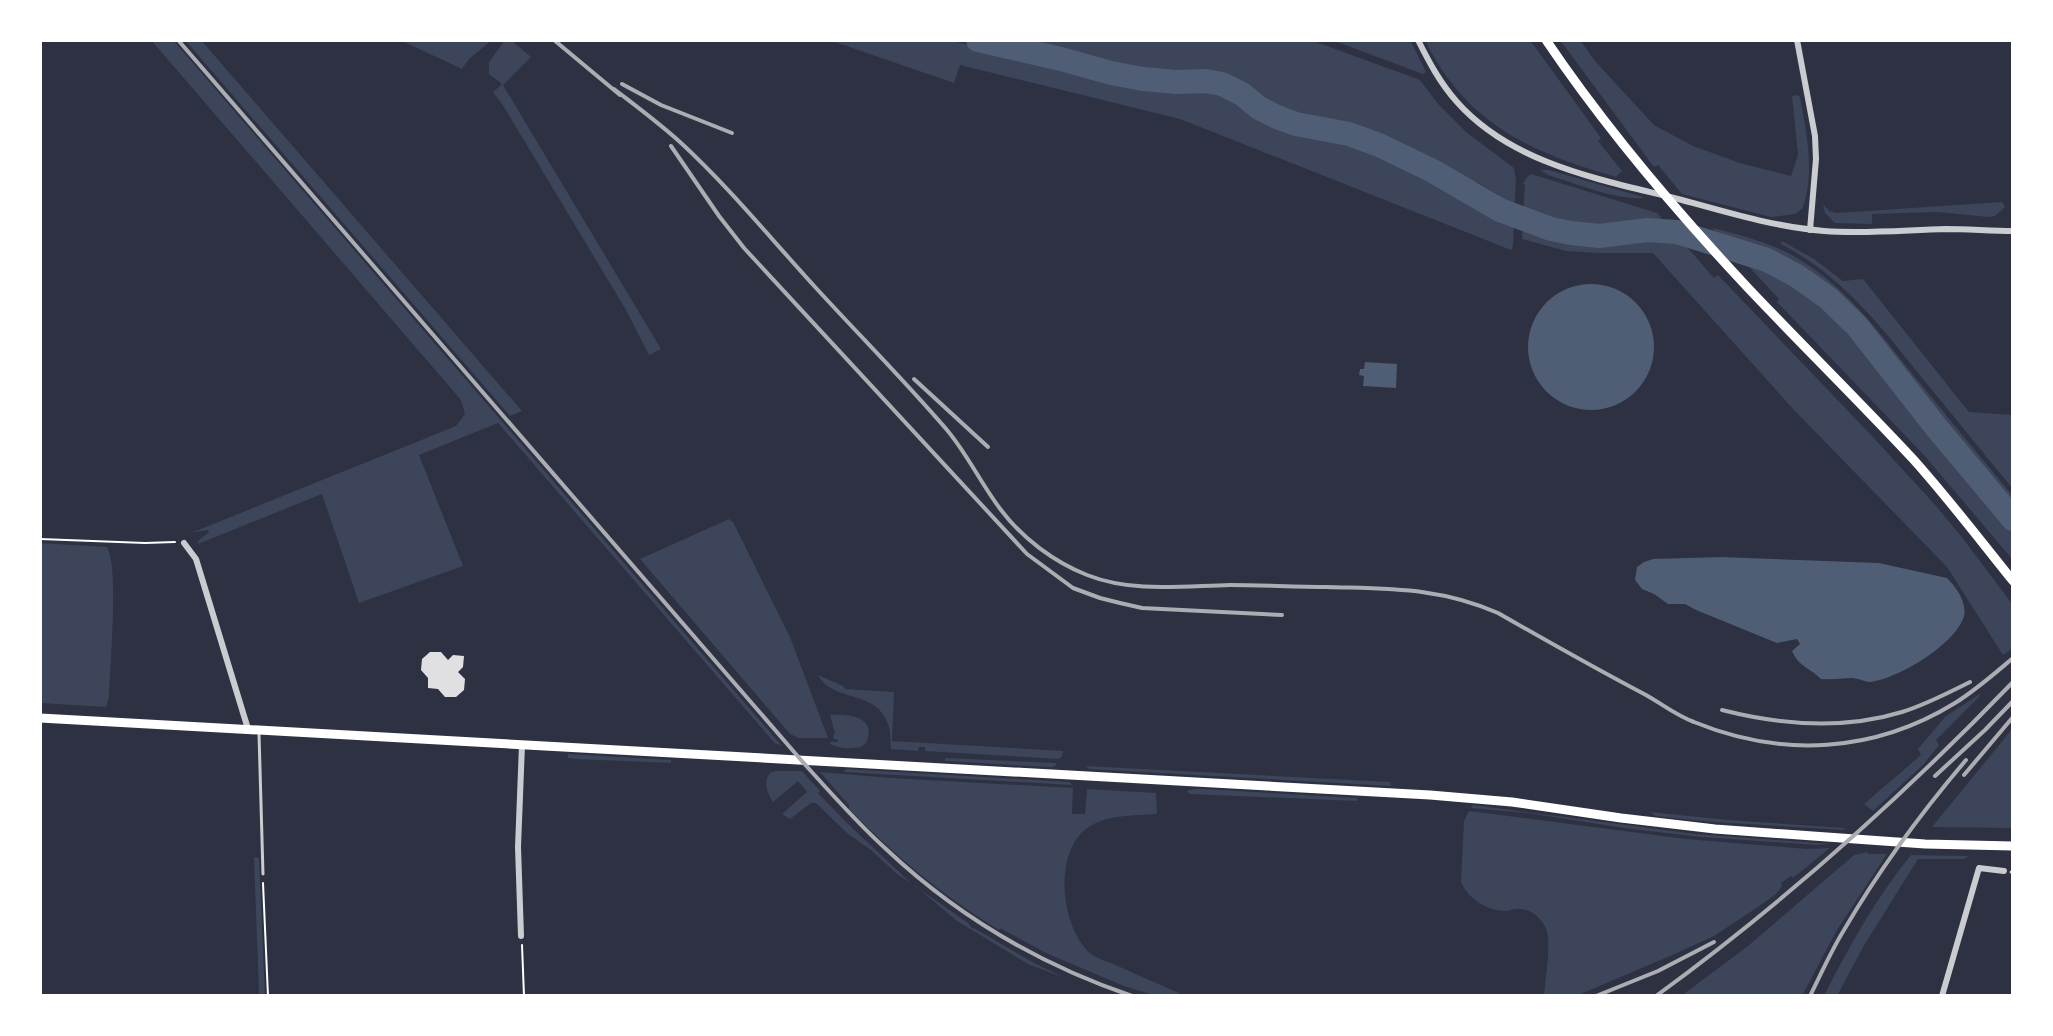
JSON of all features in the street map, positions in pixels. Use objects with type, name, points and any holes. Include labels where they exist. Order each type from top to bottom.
[{"type":"main road","points":[[1546,40],[1630,154],[1677,209],[1942,492],[2013,581]]},
{"type":"main road","points":[[40,718],[1442,796],[1730,830],[1925,844],[2013,846]]},
{"type":"street","points":[[1418,40],[1447,90],[1465,110],[1501,139],[1537,158],[1576,172],[1769,223],[1810,230],[2013,231]]},
{"type":"street","points":[[1797,40],[1815,136],[1810,230]]},
{"type":"street","points":[[184,543],[196,559],[253,730]]},
{"type":"street","points":[[521,936],[518,847],[522,745]]},
{"type":"street","points":[[1942,996],[1979,868],[2009,872]]},
{"type":"lane","points":[[253,730],[263,874]]},
{"type":"path","points":[[40,539],[184,543]]},
{"type":"path","points":[[263,874],[268,996]]},
{"type":"path","points":[[521,936],[524,996]]},
{"type":"shaded area","points":[[151,40],[173,40],[781,745],[772,740],[498,423],[419,455],[463,566],[359,603],[322,494],[198,544],[208,530],[191,533],[456,426],[465,414],[461,400]]},
{"type":"shaded area","points":[[185,40],[201,40],[522,411],[510,416]]},
{"type":"shaded area","points":[[400,40],[492,40],[462,69]]},
{"type":"shaded area","points":[[505,40],[511,40],[531,57],[503,85],[661,349],[649,355],[626,310],[493,92],[502,84],[489,74],[489,62]]},
{"type":"shaded area","points":[[829,40],[946,40],[1069,65],[1141,84],[1227,93],[1267,121],[1294,131],[1374,148],[1497,215],[1514,221],[1513,246],[1511,250],[1180,119],[960,65],[954,83]]},
{"type":"shaded area","points":[[1010,40],[1311,40],[1420,80],[1466,132],[1514,168],[1514,210],[1499,195],[1477,182],[1453,175],[1391,142],[1353,128],[1298,117],[1269,105],[1229,81],[1204,73],[1131,70]]},
{"type":"shaded area","points":[[1332,40],[1410,40],[1426,72],[1423,74]]},
{"type":"shaded area","points":[[1425,40],[1530,40],[1622,171],[1616,177],[1585,168],[1504,131],[1460,93],[1441,69]]},
{"type":"shaded area","points":[[1560,40],[1580,40],[1595,61],[1654,125],[1693,146],[1740,163],[1791,176],[1798,155],[1792,96],[1798,95],[1805,124],[1809,168],[1802,209],[1795,214],[1771,217],[1682,194],[1658,165],[1654,167]]},
{"type":"shaded area","points":[[1540,170],[1549,170],[1643,197],[1607,194]]},
{"type":"shaded area","points":[[1531,174],[1657,213],[1668,226],[1641,225],[1610,232],[1589,232],[1553,226],[1523,214],[1523,184]]},
{"type":"shaded area","points":[[2002,202],[2005,207],[1995,216],[1938,212],[1872,214],[1872,224],[1835,223],[1825,213],[1823,204],[1836,213]]},
{"type":"shaded area","points":[[1523,224],[1593,240],[1642,236],[1680,239],[1714,278],[1718,275],[1872,436],[1961,536],[2013,605],[2013,648],[2003,655],[1947,567],[1793,409],[1653,253],[1566,251],[1522,239]]},
{"type":"shaded area","points":[[1712,228],[1751,238],[1788,253],[1842,292],[1873,325],[2013,496],[2013,509],[1836,297],[1785,262],[1729,246]]},
{"type":"shaded area","points":[[1782,241],[1814,259],[1843,281],[1863,279],[1969,412],[2013,415],[2013,489],[1861,306],[1824,272],[1781,244]]},
{"type":"shaded area","points":[[1738,255],[1776,267],[1819,294],[1842,315],[2013,525],[2013,560],[1923,454],[1777,302],[1779,299]]},
{"type":"shaded area","points":[[1591,284],[1615,289],[1636,302],[1649,323],[1654,347],[1649,371],[1636,392],[1615,405],[1591,410],[1567,405],[1546,392],[1533,371],[1528,347],[1533,323],[1546,302],[1567,289]]},
{"type":"shaded area","points":[[1365,362],[1397,364],[1396,388],[1363,386],[1364,376],[1359,375]]},
{"type":"shaded area","points":[[729,519],[790,637],[828,738],[799,738],[790,734],[640,559]]},
{"type":"shaded area","points":[[40,543],[107,547],[111,558],[113,595],[106,707],[40,703]]},
{"type":"shaded area","points":[[1721,557],[1879,563],[1947,578],[1962,600],[1964,616],[1950,638],[1924,658],[1895,674],[1870,682],[1852,678],[1821,679],[1801,664],[1792,651],[1800,644],[1797,639],[1777,643],[1685,604],[1668,604],[1642,589],[1635,580],[1637,567],[1653,559]]},
{"type":"shaded area","points":[[818,675],[845,689],[894,692],[892,741],[1063,751],[1062,756],[1059,759],[925,751],[925,747],[919,747],[918,751],[891,749],[889,727],[882,713],[865,700],[834,690]]},
{"type":"shaded area","points":[[1980,694],[1936,740],[1939,745],[1924,764],[1873,811],[1864,804],[1921,755],[1918,749],[1946,716]]},
{"type":"shaded area","points":[[830,715],[852,716],[865,722],[869,734],[866,743],[849,748],[830,744],[838,742],[833,736],[835,733]]},
{"type":"shaded area","points":[[2013,728],[2013,828],[1932,827]]},
{"type":"shaded area","points":[[568,754],[671,760],[671,763],[575,759],[568,758]]},
{"type":"shaded area","points":[[945,758],[1057,764],[1048,767],[945,761]]},
{"type":"shaded area","points":[[1086,766],[1390,782],[1391,786],[1089,769]]},
{"type":"shaded area","points":[[846,769],[1070,782],[1072,785],[844,772]]},
{"type":"shaded area","points":[[802,771],[847,823],[913,885],[848,834],[816,803],[811,803],[790,819],[782,814],[807,792],[798,781],[773,802],[766,784],[770,773]]},
{"type":"shaded area","points":[[820,772],[1073,788],[1072,814],[1085,814],[1087,789],[1156,793],[1157,814],[1102,821],[1086,829],[1076,841],[1065,873],[1067,909],[1072,926],[1090,953],[1186,996],[1156,996],[1124,986],[999,930],[901,859],[849,809],[849,805]]},
{"type":"shaded area","points":[[1187,791],[1357,798],[1357,801],[1190,794]]},
{"type":"shaded area","points":[[1473,805],[1696,834],[1831,844],[1702,837],[1471,808]]},
{"type":"shaded area","points":[[1469,811],[1686,839],[1807,849],[1830,848],[1793,878],[1791,876],[1781,883],[1776,894],[1714,936],[1576,996],[1544,996],[1548,946],[1544,924],[1525,910],[1486,907],[1469,894],[1461,882],[1464,821]]},
{"type":"shaded area","points":[[1650,812],[1845,828],[1715,822],[1655,816]]},
{"type":"shaded area","points":[[1867,852],[1887,854],[1837,930],[1802,996],[1681,996],[1748,946],[1854,855]]},
{"type":"shaded area","points":[[1911,855],[1969,856],[1964,859],[1918,859],[1863,947],[1837,996],[1824,996],[1864,923]]},
{"type":"shaded area","points":[[254,857],[259,858],[265,996],[259,996]]},
{"type":"shaded area","points":[[913,885],[973,929],[1065,978],[1028,964],[957,921]]},
{"type":"building","points":[[430,652],[441,652],[448,660],[453,655],[464,656],[463,667],[458,672],[465,679],[464,690],[456,697],[445,697],[438,689],[428,688],[428,678],[421,670],[422,659]]},
{"type":"waterway","points":[[978,40],[1143,79],[1222,84],[1277,117],[1296,124],[1349,134],[1379,145],[1431,170],[1500,210],[1551,229],[1599,236],[1647,230],[1677,232],[1767,260],[1828,298],[1857,326],[2013,519]]},
{"type":"railway","points":[[178,40],[801,760],[864,828],[913,873],[1001,936],[1065,969],[1132,996]]},
{"type":"railway","points":[[554,40],[620,95]]},
{"type":"railway","points":[[622,84],[661,105],[732,133]]},
{"type":"railway","points":[[614,89],[680,142],[733,195],[947,430],[1009,520],[1051,556],[1087,575],[1104,581],[1140,586],[1372,588],[1455,598],[1498,613],[1688,719],[1727,734],[1794,745],[1827,745],[1860,740],[1924,720],[1963,698],[2013,658]]},
{"type":"railway","points":[[671,146],[744,248],[1027,554],[1073,588],[1120,603],[1142,608],[1282,615]]},
{"type":"railway","points":[[914,379],[988,447]]},
{"type":"railway","points":[[1722,710],[1789,722],[1857,721],[1911,709],[1970,682]]},
{"type":"railway","points":[[1656,996],[1751,923],[1842,846],[1929,766],[2013,682]]},
{"type":"railway","points":[[1935,776],[2013,701]]},
{"type":"railway","points":[[1964,775],[2013,717]]},
{"type":"railway","points":[[1810,996],[1839,938],[1872,886],[1917,821],[1966,760]]},
{"type":"railway","points":[[1596,996],[1658,971],[1714,942]]}]
